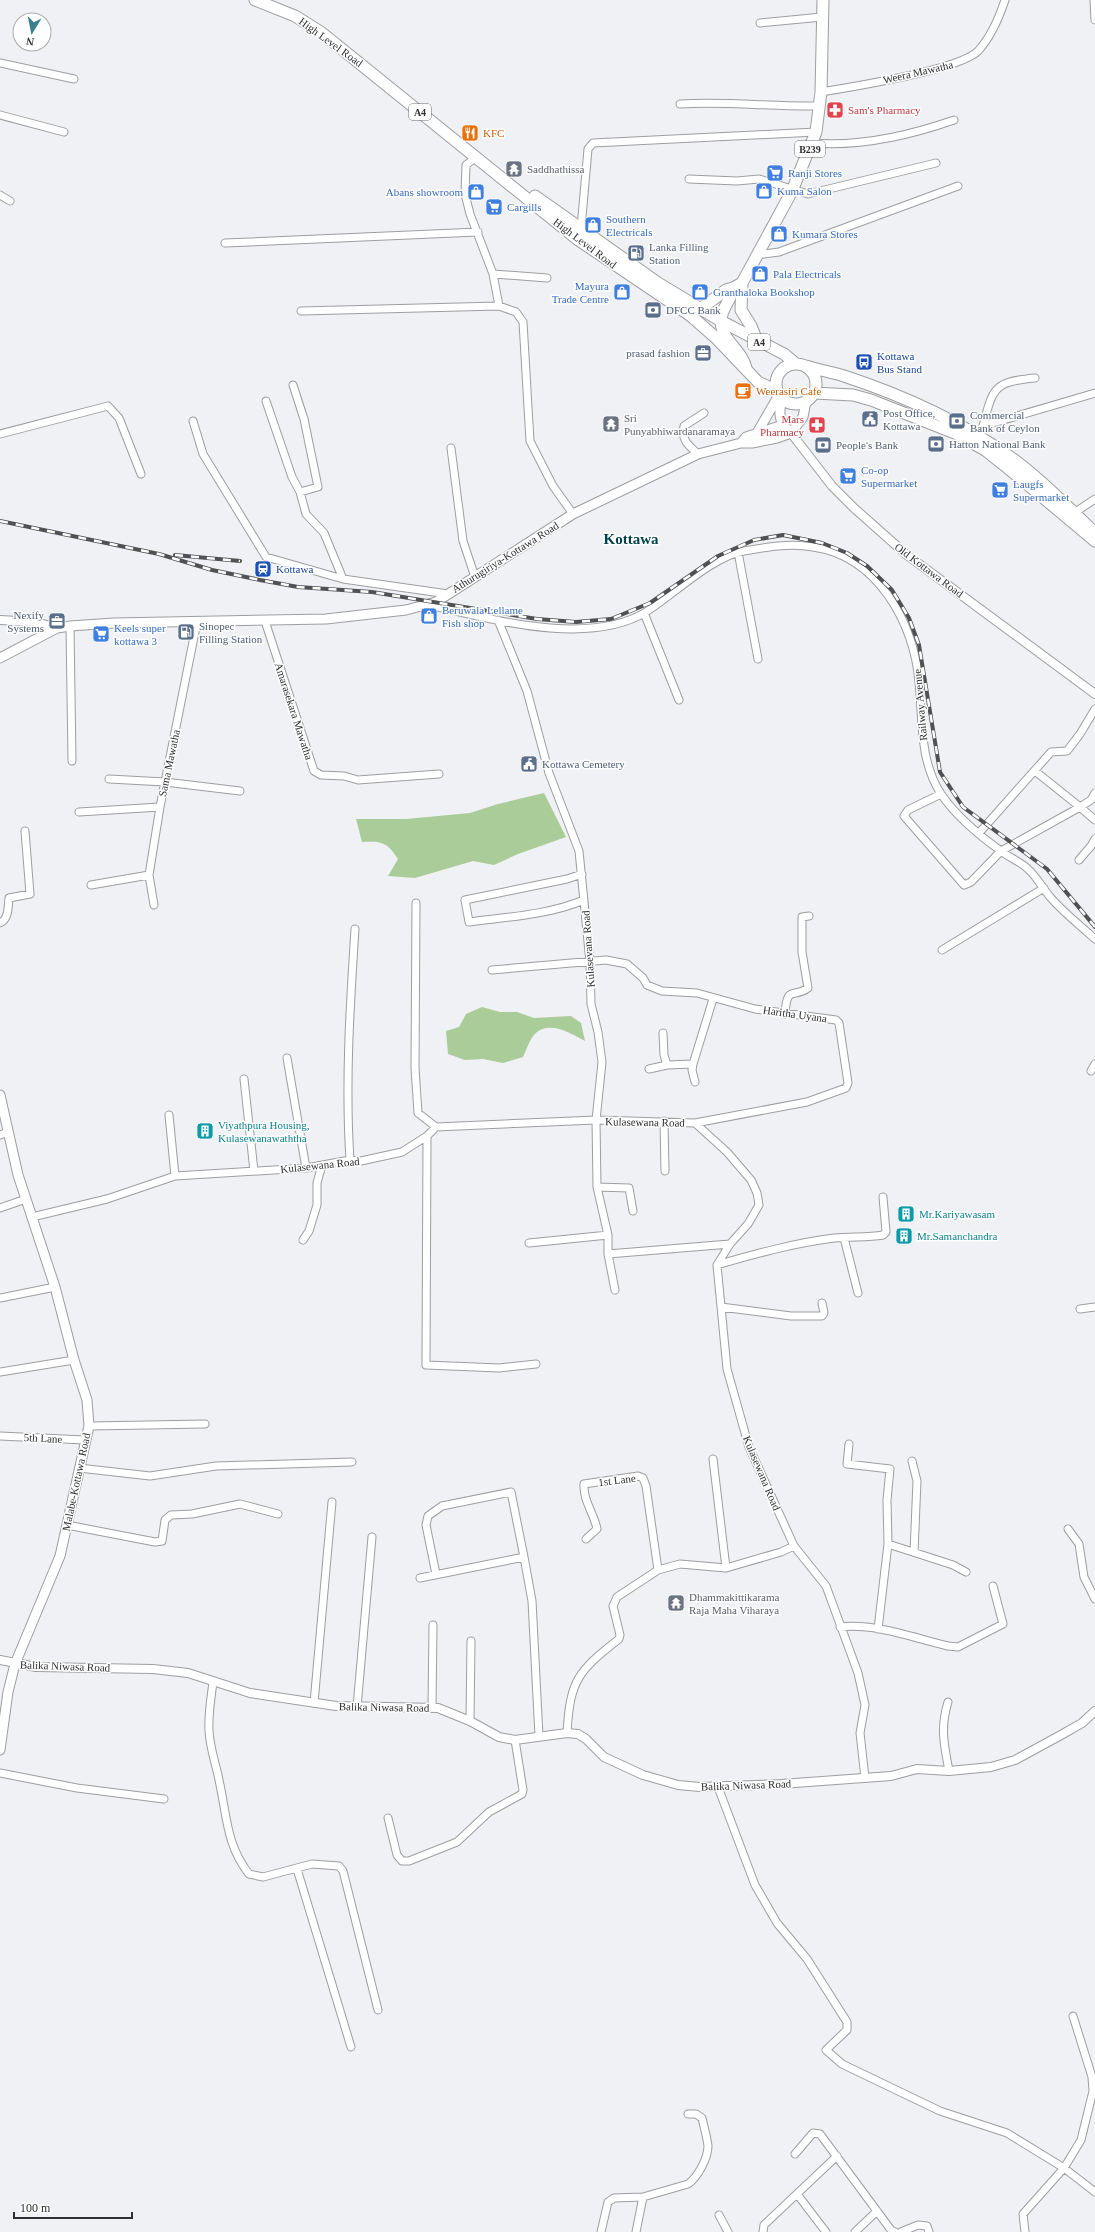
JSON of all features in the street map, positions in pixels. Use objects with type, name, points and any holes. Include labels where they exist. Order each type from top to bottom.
[{"type":"main road","name":"High Level Road","points":[[255,0],[295,16],[322,33],[576,239],[691,316],[746,368],[758,382],[780,395]]},
{"type":"main road","name":"High Level Road","points":[[272,0],[308,17],[390,80],[520,185],[658,283],[700,309],[757,341],[784,354],[801,365],[844,376],[942,414],[981,431],[1095,533]]},
{"type":"main road","name":"B239","points":[[721,321],[725,306],[756,255],[792,190],[813,143],[816,132],[821,92],[823,0]]},
{"type":"main road","name":"B239","points":[[737,285],[741,310],[751,326],[757,341]]},
{"type":"main road","points":[[700,309],[726,290],[737,285]]},
{"type":"main road","points":[[721,321],[723,331],[742,359],[746,368]]},
{"type":"main road","points":[[783,425],[780,416],[780,395],[776,384],[779,372],[784,368],[801,365],[814,375],[816,381],[803,416],[791,433]]},
{"type":"main road","points":[[780,395],[794,404],[810,397],[853,395],[872,400],[957,434],[984,450],[1010,469],[1095,541]]},
{"type":"main road","points":[[757,433],[780,395]]},
{"type":"main road","name":"Athurugiriya-Kottawa Road","points":[[741,443],[746,438],[757,433],[783,425]]},
{"type":"main road","name":"Old Kottawa Road","points":[[783,425],[791,433]]},
{"type":"main road","name":"Athurugiriya-Kottawa Road","points":[[0,658],[57,628],[70,626],[265,621],[363,615],[406,610],[436,602],[573,514],[698,454],[741,443],[765,440],[791,433]]},
{"type":"main road","name":"Malabe-Kottawa Road","points":[[0,1095],[4,1133],[55,1286],[74,1360],[87,1400],[89,1426],[60,1556],[15,1664],[8,1692],[0,1750]]},
{"type":"street","name":"Weera Mawatha","points":[[821,92],[947,66],[968,58],[978,51],[991,32],[1005,0]]},
{"type":"street","points":[[1094,0],[1095,20]]},
{"type":"street","points":[[760,23],[822,17]]},
{"type":"street","points":[[0,62],[74,79]]},
{"type":"street","points":[[680,104],[719,102],[792,107],[820,106]]},
{"type":"street","points":[[0,115],[64,132]]},
{"type":"street","points":[[813,143],[839,145],[895,138],[954,120]]},
{"type":"street","points":[[581,228],[588,149],[593,143],[816,132]]},
{"type":"street","points":[[475,158],[466,165],[466,194],[470,214],[493,274],[499,306]]},
{"type":"street","points":[[689,179],[737,181],[759,179],[808,194],[936,164]]},
{"type":"street","points":[[756,255],[779,252],[958,186]]},
{"type":"street","points":[[0,196],[10,201]]},
{"type":"street","points":[[225,243],[478,232]]},
{"type":"street","points":[[493,274],[547,278]]},
{"type":"street","points":[[302,311],[499,306],[516,312],[523,322],[530,441],[553,486],[573,514]]},
{"type":"street","points":[[981,431],[991,397],[995,390],[1010,381],[1035,378]]},
{"type":"street","points":[[293,385],[304,419],[318,487],[300,492]]},
{"type":"street","points":[[981,431],[1095,393]]},
{"type":"street","points":[[266,401],[292,477],[300,492],[306,514],[324,532],[343,579]]},
{"type":"street","points":[[0,434],[108,406],[119,418],[141,474]]},
{"type":"street","points":[[698,454],[684,442],[682,433],[684,426],[704,413]]},
{"type":"street","points":[[193,421],[203,454],[266,557],[343,579],[448,594]]},
{"type":"street","name":"Old Kottawa Road","points":[[791,433],[832,486],[884,535],[908,555],[1095,694]]},
{"type":"street","points":[[451,448],[463,541],[475,578]]},
{"type":"street","points":[[1074,513],[1095,499]]},
{"type":"street","name":"Railway Avenue","points":[[427,604],[498,620],[543,627],[580,628],[617,624],[644,613],[721,560],[738,552],[781,545],[814,547],[840,554],[870,574],[892,599],[911,640],[919,680],[922,740],[931,773],[941,794],[961,817],[979,833],[1001,851],[1028,868],[1051,898],[1095,939]]},
{"type":"street","points":[[738,552],[758,659]]},
{"type":"street","points":[[644,613],[679,700]]},
{"type":"street","points":[[0,620],[36,622],[57,628]]},
{"type":"street","name":"Kulasevana Road","points":[[498,620],[527,691],[549,773],[578,851],[582,874],[590,962],[591,1004],[598,1032],[602,1062],[596,1120],[597,1187],[608,1235],[608,1254],[615,1290]]},
{"type":"street","name":"Amarasekara Mawatha","points":[[265,621],[314,772],[322,775],[344,776],[358,780],[439,774]]},
{"type":"street","name":"Sama Mawatha","points":[[154,905],[149,875],[160,807],[197,622]]},
{"type":"street","points":[[70,626],[72,761]]},
{"type":"street","points":[[979,833],[1051,752],[1067,751],[1080,734],[1095,709]]},
{"type":"street","points":[[1035,771],[1095,820]]},
{"type":"street","points":[[109,779],[165,782],[240,791]]},
{"type":"street","points":[[941,794],[908,810],[904,816],[964,885],[971,882],[1001,851],[1080,807],[1090,800],[1095,793]]},
{"type":"street","points":[[79,812],[160,807]]},
{"type":"street","points":[[0,923],[4,921],[7,916],[9,898],[30,894],[25,831]]},
{"type":"street","points":[[1078,860],[1091,846],[1095,839]]},
{"type":"street","points":[[582,874],[567,879],[465,900],[469,922],[534,913],[570,906],[584,900]]},
{"type":"street","points":[[91,885],[149,875]]},
{"type":"street","points":[[942,950],[1044,888]]},
{"type":"street","points":[[416,903],[415,1068],[418,1113],[436,1127]]},
{"type":"street","points":[[785,1014],[786,1001],[791,994],[808,988],[802,952],[802,917],[809,916]]},
{"type":"street","points":[[350,1160],[347,1116],[350,1001],[355,929]]},
{"type":"street","name":"Haritha Uyana","points":[[492,970],[606,960],[627,964],[643,978],[647,985],[657,989],[697,993],[713,999],[785,1014],[836,1020],[839,1023],[848,1083],[846,1088],[807,1102],[695,1123]]},
{"type":"street","points":[[695,1082],[692,1070],[693,1064],[713,999]]},
{"type":"street","points":[[663,1033],[664,1055],[667,1065]]},
{"type":"street","points":[[287,1058],[306,1168]]},
{"type":"street","points":[[649,1069],[667,1065],[693,1064]]},
{"type":"street","points":[[1091,1071],[1095,1064]]},
{"type":"street","points":[[244,1078],[254,1171]]},
{"type":"street","points":[[170,1115],[175,1176]]},
{"type":"street","name":"Kulasewana Road","points":[[32,1217],[107,1199],[175,1176],[306,1168],[350,1160],[361,1161],[402,1152],[427,1136],[436,1127],[596,1120],[695,1123],[727,1152],[751,1180],[757,1193],[759,1205],[748,1224],[730,1244],[717,1265],[728,1370],[750,1447],[794,1546],[826,1586],[858,1673],[865,1705],[860,1733],[865,1778]]},
{"type":"street","points":[[664,1121],[665,1171]]},
{"type":"street","points":[[427,1136],[426,1365],[499,1368],[536,1364]]},
{"type":"street","points":[[303,1240],[309,1231],[317,1205],[317,1183],[322,1165]]},
{"type":"street","points":[[597,1187],[629,1188],[633,1211]]},
{"type":"street","points":[[717,1265],[754,1254],[835,1238],[883,1235],[886,1232],[883,1197]]},
{"type":"street","points":[[0,1208],[26,1199]]},
{"type":"street","points":[[530,1243],[608,1235]]},
{"type":"street","points":[[844,1238],[858,1293]]},
{"type":"street","points":[[608,1254],[730,1244]]},
{"type":"street","points":[[0,1298],[55,1286]]},
{"type":"street","points":[[721,1307],[791,1316],[822,1316],[824,1313],[822,1303]]},
{"type":"street","points":[[1080,1309],[1095,1307]]},
{"type":"street","points":[[0,1372],[74,1360]]},
{"type":"street","points":[[89,1426],[205,1424]]},
{"type":"street","name":"5th Lane","points":[[0,1436],[85,1440]]},
{"type":"street","points":[[849,1444],[847,1464],[890,1469],[887,1500],[888,1544],[878,1629]]},
{"type":"street","points":[[713,1459],[726,1568]]},
{"type":"street","points":[[912,1460],[917,1481],[914,1552]]},
{"type":"street","points":[[79,1468],[150,1476],[216,1466],[352,1462]]},
{"type":"street","name":"1st Lane","points":[[586,1539],[597,1529],[595,1519],[583,1496],[584,1484],[638,1476],[643,1478],[646,1486],[658,1570]]},
{"type":"street","points":[[436,1574],[426,1525],[428,1516],[442,1506],[511,1492],[532,1601],[540,1736]]},
{"type":"street","points":[[314,1703],[332,1502]]},
{"type":"street","points":[[67,1524],[155,1542],[162,1541],[165,1520],[171,1516],[192,1514],[240,1504],[278,1514]]},
{"type":"street","points":[[1068,1529],[1079,1544],[1084,1577],[1095,1599]]},
{"type":"street","points":[[357,1707],[372,1537]]},
{"type":"street","points":[[888,1544],[953,1565],[966,1572]]},
{"type":"street","points":[[567,1733],[571,1691],[593,1660],[619,1639],[620,1635],[613,1606],[617,1597],[658,1570],[680,1564],[726,1568],[781,1552],[794,1546]]},
{"type":"street","points":[[420,1578],[524,1557]]},
{"type":"street","points":[[840,1627],[852,1626],[878,1629],[948,1646],[958,1647],[1003,1624],[993,1586]]},
{"type":"street","points":[[432,1707],[433,1625]]},
{"type":"street","points":[[470,1721],[471,1640]]},
{"type":"street","name":"Balika Niwasa Road","points":[[0,1660],[36,1667],[153,1669],[188,1674],[250,1693],[314,1703],[357,1707],[432,1707],[452,1713],[470,1721],[499,1737],[515,1740],[567,1733],[578,1734],[586,1739],[604,1757],[654,1779],[678,1785],[718,1788],[891,1776],[917,1769],[949,1771],[991,1767],[1015,1760],[1082,1723],[1095,1711]]},
{"type":"street","points":[[213,1682],[209,1730],[211,1749],[221,1786],[227,1829],[240,1863],[249,1874],[264,1877],[312,1864],[339,1866],[343,1871],[378,2010]]},
{"type":"street","points":[[948,1702],[943,1719],[942,1733],[949,1771]]},
{"type":"street","points":[[388,1818],[397,1855],[402,1861],[409,1861],[457,1842],[489,1812],[522,1794],[523,1790],[515,1740]]},
{"type":"street","points":[[0,1773],[77,1788],[164,1799]]},
{"type":"street","points":[[718,1788],[759,1891],[776,1923],[806,1959],[847,2022],[847,2030],[826,2050],[842,2064],[940,2111],[1008,2133],[1064,2168],[1095,2192]]},
{"type":"street","points":[[297,1869],[351,2047]]},
{"type":"street","points":[[1025,2232],[1023,2214],[1064,2168],[1081,2140],[1093,2091],[1092,2077],[1073,2016]]},
{"type":"street","points":[[601,2232],[608,2202],[614,2198],[643,2197],[688,2184],[694,2180],[704,2161],[708,2147],[702,2118],[696,2114],[688,2114]]},
{"type":"street","points":[[795,2154],[813,2133],[820,2134],[891,2230],[895,2232]]},
{"type":"street","points":[[763,2232],[764,2225],[837,2156]]},
{"type":"street","points":[[797,2194],[826,2232]]},
{"type":"street","points":[[636,2232],[643,2197]]},
{"type":"street","points":[[855,2232],[877,2211]]},
{"type":"street","points":[[719,2215],[728,2232]]},
{"type":"street","points":[[901,2232],[918,2225],[927,2226],[929,2232]]},
{"type":"green space","points":[[544,793],[566,837],[518,854],[494,865],[473,861],[415,878],[388,876],[398,859],[391,849],[379,842],[362,842],[356,819],[406,819],[470,813],[498,804]]},
{"type":"green space","points":[[482,1007],[500,1012],[517,1012],[534,1018],[571,1016],[581,1023],[585,1041],[561,1030],[549,1028],[543,1029],[535,1034],[523,1057],[503,1063],[483,1059],[465,1060],[448,1054],[446,1031],[459,1027],[466,1014]]},
{"type":"railway","points":[[0,521],[159,554],[212,570],[298,587],[372,592],[537,619],[576,622],[611,619],[650,603],[718,556],[754,540],[783,535],[822,543],[847,553],[867,566],[892,590],[909,618],[919,645],[940,772],[963,807],[1047,869],[1095,927]]},
{"type":"railway","points":[[175,555],[240,561]]},
{"type":"place","name":"Sam's Pharmacy","points":[[835,110]]},
{"type":"place","name":"KFC","points":[[470,133]]},
{"type":"place","name":"Saddhathissa","points":[[514,169]]},
{"type":"place","name":"Ranji Stores","points":[[775,173]]},
{"type":"place","name":"Kuma Salon","points":[[764,191]]},
{"type":"place","name":"Abans showroom","points":[[476,192]]},
{"type":"place","name":"Cargills","points":[[494,207]]},
{"type":"place","name":"Southern Electricals","points":[[593,225]]},
{"type":"place","name":"Kumara Stores","points":[[779,234]]},
{"type":"place","name":"Lanka Filling Station","points":[[636,253]]},
{"type":"place","name":"Pala Electricals","points":[[760,274]]},
{"type":"place","name":"Mayura Trade Centre","points":[[622,292]]},
{"type":"place","name":"Granthaloka Bookshop","points":[[700,292]]},
{"type":"place","name":"DFCC Bank","points":[[653,310]]},
{"type":"place","name":"prasad fashion","points":[[703,353]]},
{"type":"place","name":"Kottawa Bus Stand","points":[[864,362]]},
{"type":"place","name":"Weerasiri Cafe","points":[[743,391]]},
{"type":"place","name":"Post Office, Kottawa","points":[[870,419]]},
{"type":"place","name":"Commercial Bank of Ceylon","points":[[957,421]]},
{"type":"place","name":"Sri Punyabhiwardanaramaya","points":[[611,424]]},
{"type":"place","name":"Mars Pharmacy","points":[[817,425]]},
{"type":"place","name":"Hatton National Bank","points":[[936,444]]},
{"type":"place","name":"People's Bank","points":[[823,445]]},
{"type":"place","name":"Co-op Supermarket","points":[[848,476]]},
{"type":"place","name":"Laugfs Supermarket","points":[[1000,490]]},
{"type":"place","name":"Kottawa","points":[[263,569]]},
{"type":"place","name":"Beruwala Lellame Fish shop","points":[[429,616]]},
{"type":"place","name":"Nexify Systems","points":[[57,621]]},
{"type":"place","name":"Sinopec Filling Station","points":[[186,632]]},
{"type":"place","name":"Keels super kottawa 3","points":[[101,634]]},
{"type":"place","name":"Kottawa Cemetery","points":[[529,764]]},
{"type":"place","name":"Viyathpura Housing, Kulasewanawaththa","points":[[205,1131]]},
{"type":"place","name":"Mr.Kariyawasam","points":[[906,1214]]},
{"type":"place","name":"Mr.Samanchandra","points":[[904,1236]]},
{"type":"place","name":"Dhammakittikarama Raja Maha Viharaya","points":[[676,1603]]},
{"type":"district","name":"Kottawa","points":[[631,539]]}]
